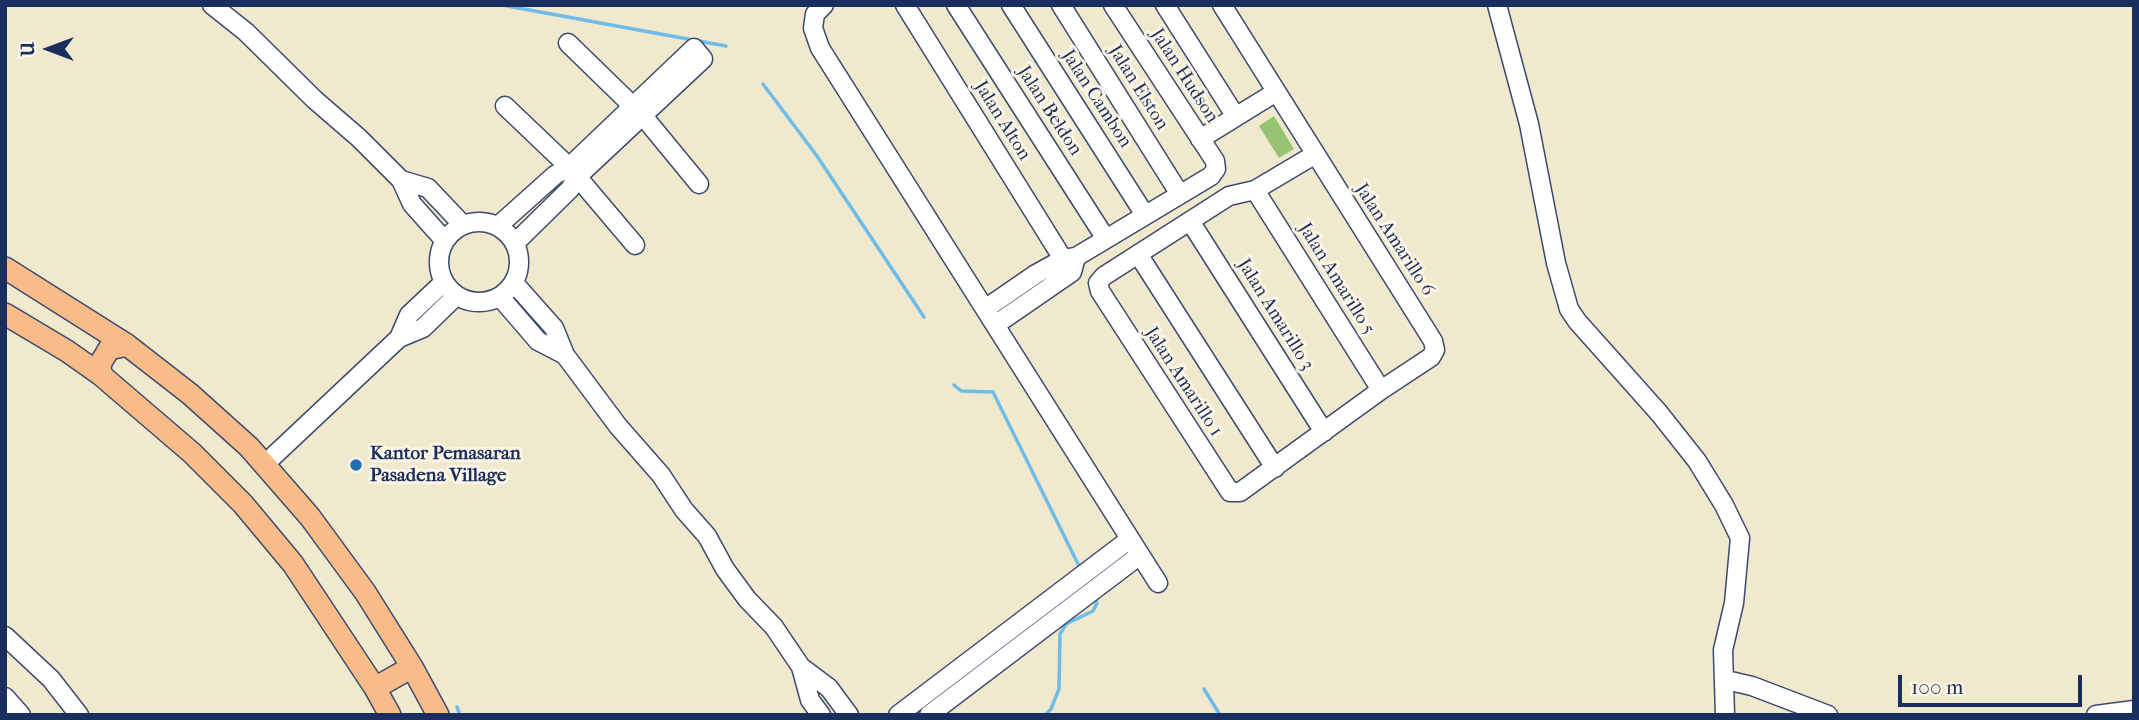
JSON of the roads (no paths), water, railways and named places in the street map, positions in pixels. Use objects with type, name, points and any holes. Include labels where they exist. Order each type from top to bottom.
[{"type":"main road","points":[[5,268],[127,345],[190,394],[265,464],[310,517],[365,592],[412,667],[438,715]]},
{"type":"main road","points":[[5,314],[101,375],[192,453],[243,504],[293,564],[390,715]]},
{"type":"main road","points":[[67,351],[76,349],[82,343],[86,336],[86,318]]},
{"type":"main road","points":[[101,375],[100,365],[109,349],[127,345]]},
{"type":"main road","points":[[375,688],[412,667]]},
{"type":"street","points":[[212,5],[246,32],[401,180],[412,204],[445,241]]},
{"type":"street","points":[[824,5],[815,14],[813,27],[820,48],[1158,583]]},
{"type":"street","name":"Jalan Alton","points":[[905,5],[1070,258]]},
{"type":"street","name":"Jalan Beldon","points":[[956,5],[1116,233],[1138,255],[1275,468]]},
{"type":"street","name":"Jalan Cambon","points":[[1011,5],[1145,215]]},
{"type":"street","name":"Jalan Elston","points":[[1061,5],[1179,193]]},
{"type":"street","name":"Jalan Hudson","points":[[1113,5],[1215,162],[1216,169],[1211,176],[1179,193]]},
{"type":"street","points":[[1165,5],[1236,117]]},
{"type":"street","name":"Jalan Amarillo 6","points":[[1222,5],[1433,341],[1435,350],[1431,357],[1381,390]]},
{"type":"street","points":[[1497,5],[1529,124],[1556,262],[1569,309],[1697,461],[1724,505],[1740,538],[1734,603],[1723,650],[1725,715]]},
{"type":"street","points":[[568,43],[638,111],[699,184]]},
{"type":"street","points":[[498,226],[555,175],[573,172],[699,53]]},
{"type":"street","points":[[1200,139],[1276,92]]},
{"type":"street","points":[[505,106],[573,172],[635,244]]},
{"type":"street","points":[[1138,255],[1229,196],[1255,190],[1314,155]]},
{"type":"street","points":[[515,243],[570,189],[573,172]]},
{"type":"street","points":[[401,180],[428,188],[463,225]]},
{"type":"street","name":"Jalan Amarillo 5","points":[[1255,190],[1381,390]]},
{"type":"street","points":[[985,309],[1179,193]]},
{"type":"street","name":"Jalan Amarillo 3","points":[[1190,221],[1324,432]]},
{"type":"street","points":[[487,222],[498,226],[515,243],[519,254],[519,267],[514,283],[500,297],[478,303],[456,296],[444,282],[439,270],[439,258],[445,241],[463,225],[487,222]]},
{"type":"street","name":"Jalan Amarillo 1","points":[[1138,255],[1099,280],[1100,291],[1227,488],[1240,492],[1275,468]]},
{"type":"street","points":[[995,325],[1072,272],[1070,258]]},
{"type":"street","points":[[399,338],[409,315],[444,282]]},
{"type":"street","points":[[514,283],[554,328],[565,355],[618,426],[661,475],[684,510],[707,536],[725,569],[747,599],[774,627],[801,667],[810,700],[821,715]]},
{"type":"street","points":[[265,464],[399,338],[423,328],[456,296]]},
{"type":"street","points":[[500,297],[538,341],[565,355]]},
{"type":"street","points":[[1275,468],[1381,390]]},
{"type":"street","points":[[898,715],[1130,539]]},
{"type":"street","points":[[929,715],[1140,555]]},
{"type":"street","points":[[5,652],[6,636]]},
{"type":"street","points":[[6,636],[51,679],[79,715]]},
{"type":"street","points":[[801,667],[829,688],[849,715]]},
{"type":"street","points":[[1726,680],[1752,686],[1828,715]]},
{"type":"street","points":[[5,697],[21,715]]},
{"type":"street","points":[[2096,715],[2134,710]]},
{"type":"waterway","points":[[502,5],[726,46]]},
{"type":"waterway","points":[[763,84],[817,156],[924,317]]},
{"type":"waterway","points":[[954,385],[961,391],[993,392],[1080,568]]},
{"type":"waterway","points":[[1045,715],[1051,709],[1059,689],[1060,634],[1066,624],[1093,611],[1097,603],[1094,597]]},
{"type":"waterway","points":[[1204,689],[1220,715]]},
{"type":"waterway","points":[[457,707],[460,715]]},
{"type":"place","name":"Kantor Pemasaran Pasadena Village","points":[[356,465]]}]
